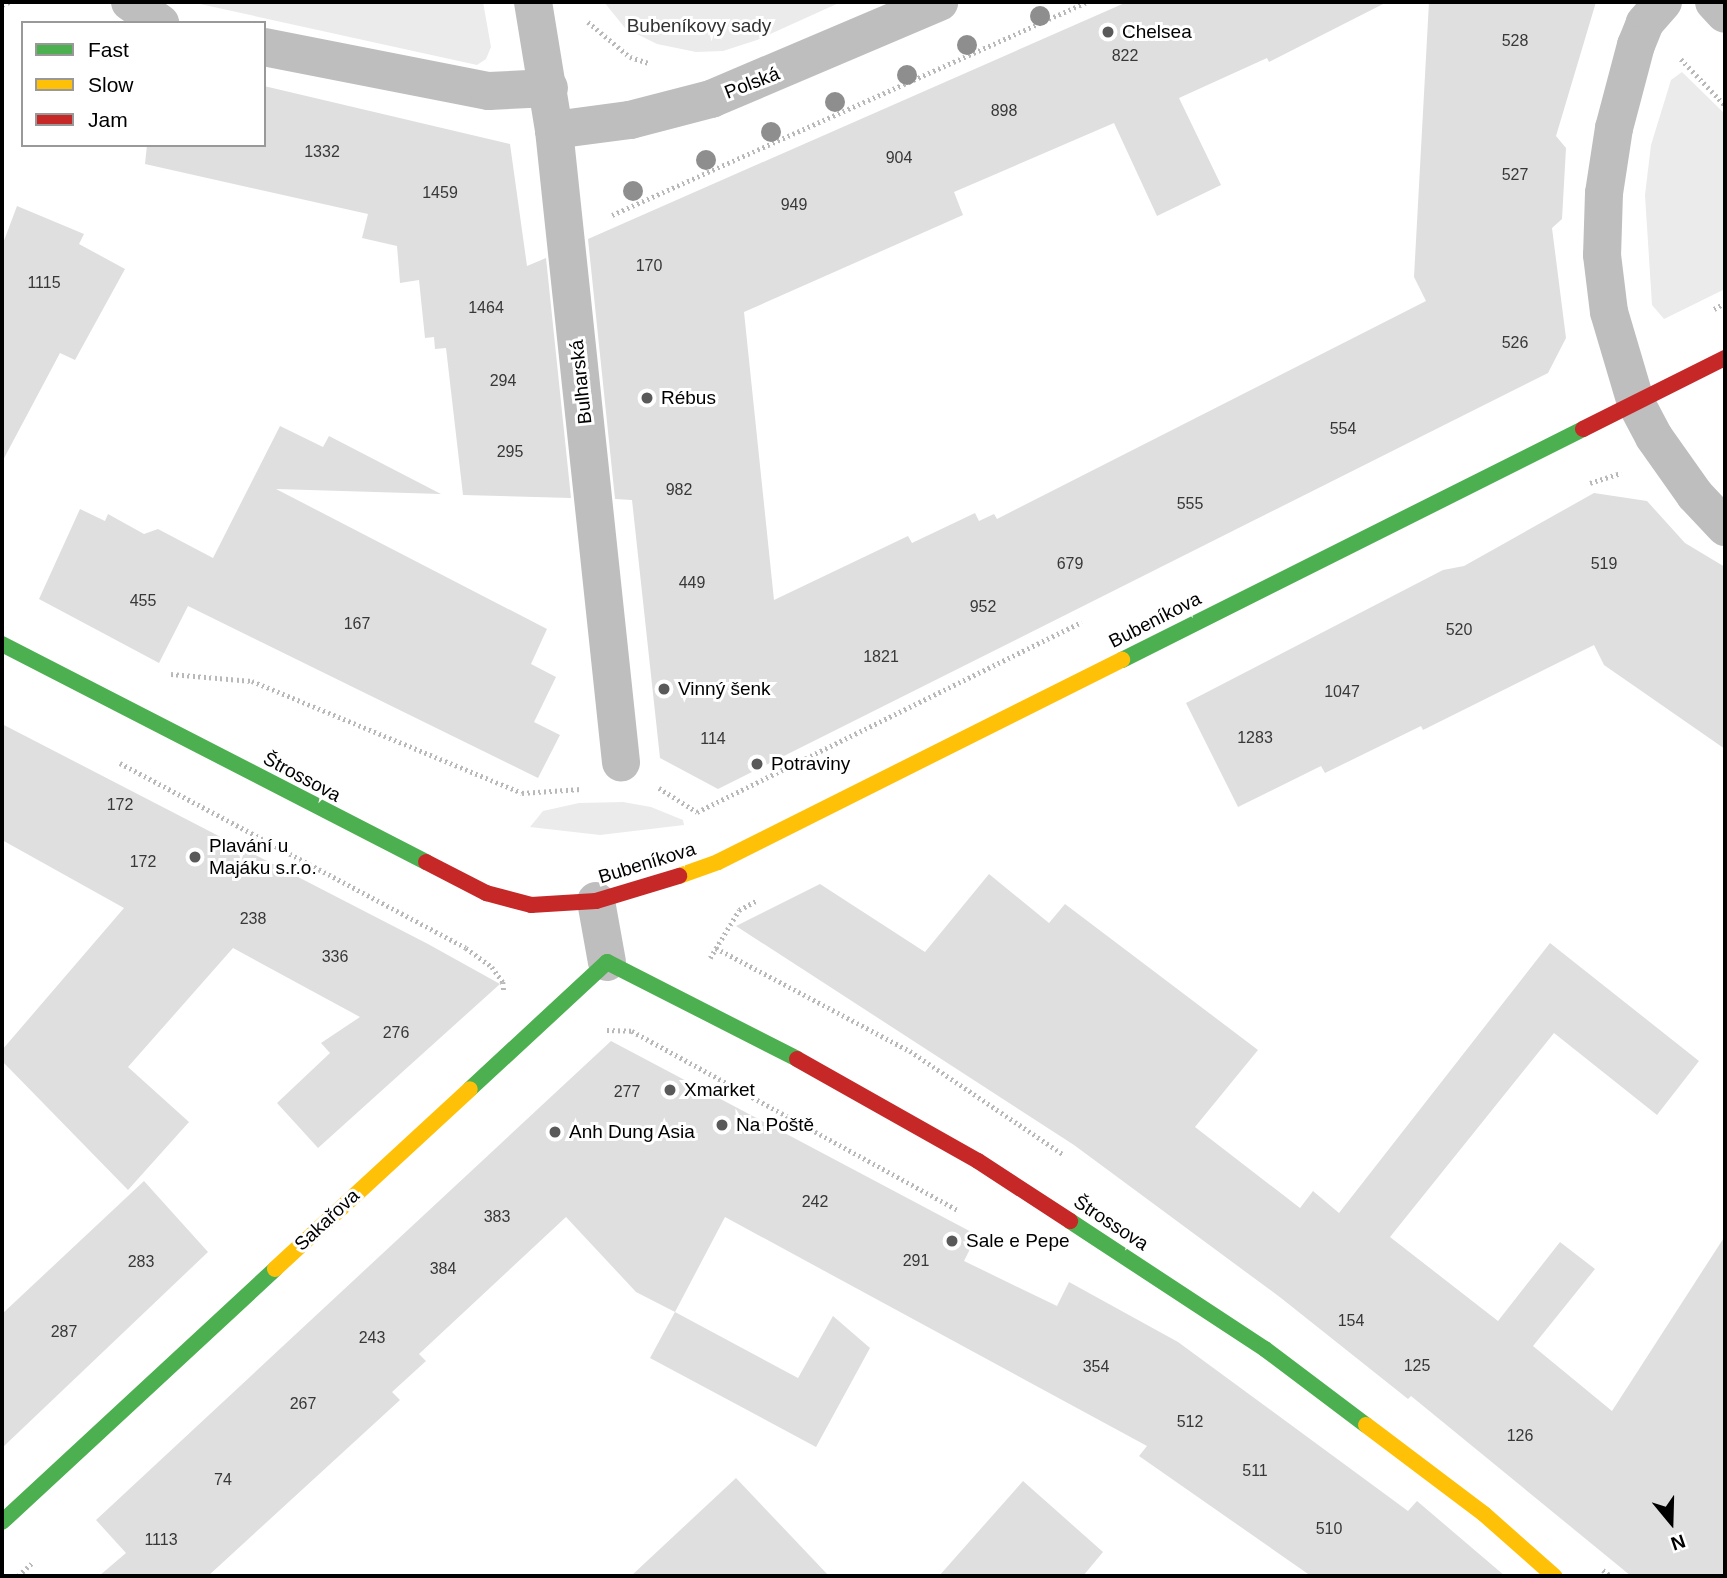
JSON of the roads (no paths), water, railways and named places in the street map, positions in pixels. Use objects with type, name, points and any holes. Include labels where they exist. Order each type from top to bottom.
[{"type":"street","points":[[130,2],[157,21]]},
{"type":"street","name":"Bulharská","points":[[533,2],[549,88],[636,773]]},
{"type":"street","name":"Polská","points":[[554,130],[630,120],[710,99],[939,2]]},
{"type":"street","points":[[1714,2],[1725,14]]},
{"type":"street","points":[[1654,12],[1614,128],[1604,193],[1602,255],[1609,312],[1636,403],[1666,458],[1725,527]]},
{"type":"street","points":[[266,47],[489,92],[549,88]]},
{"type":"street","name":"Bubeníkova","points":[[596,901],[636,892],[718,862],[1725,358]]},
{"type":"street","name":"Štrossova","points":[[2,644],[486,893],[531,905],[596,901]]},
{"type":"street","points":[[596,901],[607,962]]},
{"type":"street","name":"Štrossova","points":[[607,962],[732,1022],[978,1161],[1265,1349],[1484,1514],[1555,1576]]},
{"type":"street","name":"Sakařova","points":[[2,1521],[607,962]]},
{"type":"place","name":"Chelsea","points":[[1108,32]]},
{"type":"place","name":"Rébus","points":[[647,398]]},
{"type":"place","name":"Vinný šenk","points":[[664,689]]},
{"type":"place","name":"Potraviny","points":[[757,764]]},
{"type":"place","name":"Plavání u Majáku s.r.o.","points":[[195,857]]},
{"type":"place","name":"Xmarket","points":[[670,1090]]},
{"type":"place","name":"Na Poště","points":[[722,1125]]},
{"type":"place","name":"Anh Dung Asia","points":[[555,1132]]},
{"type":"place","name":"Sale e Pepe","points":[[952,1241]]},
{"type":"park label","name":"Bubeníkovy sady","points":[[699,26]]}]
